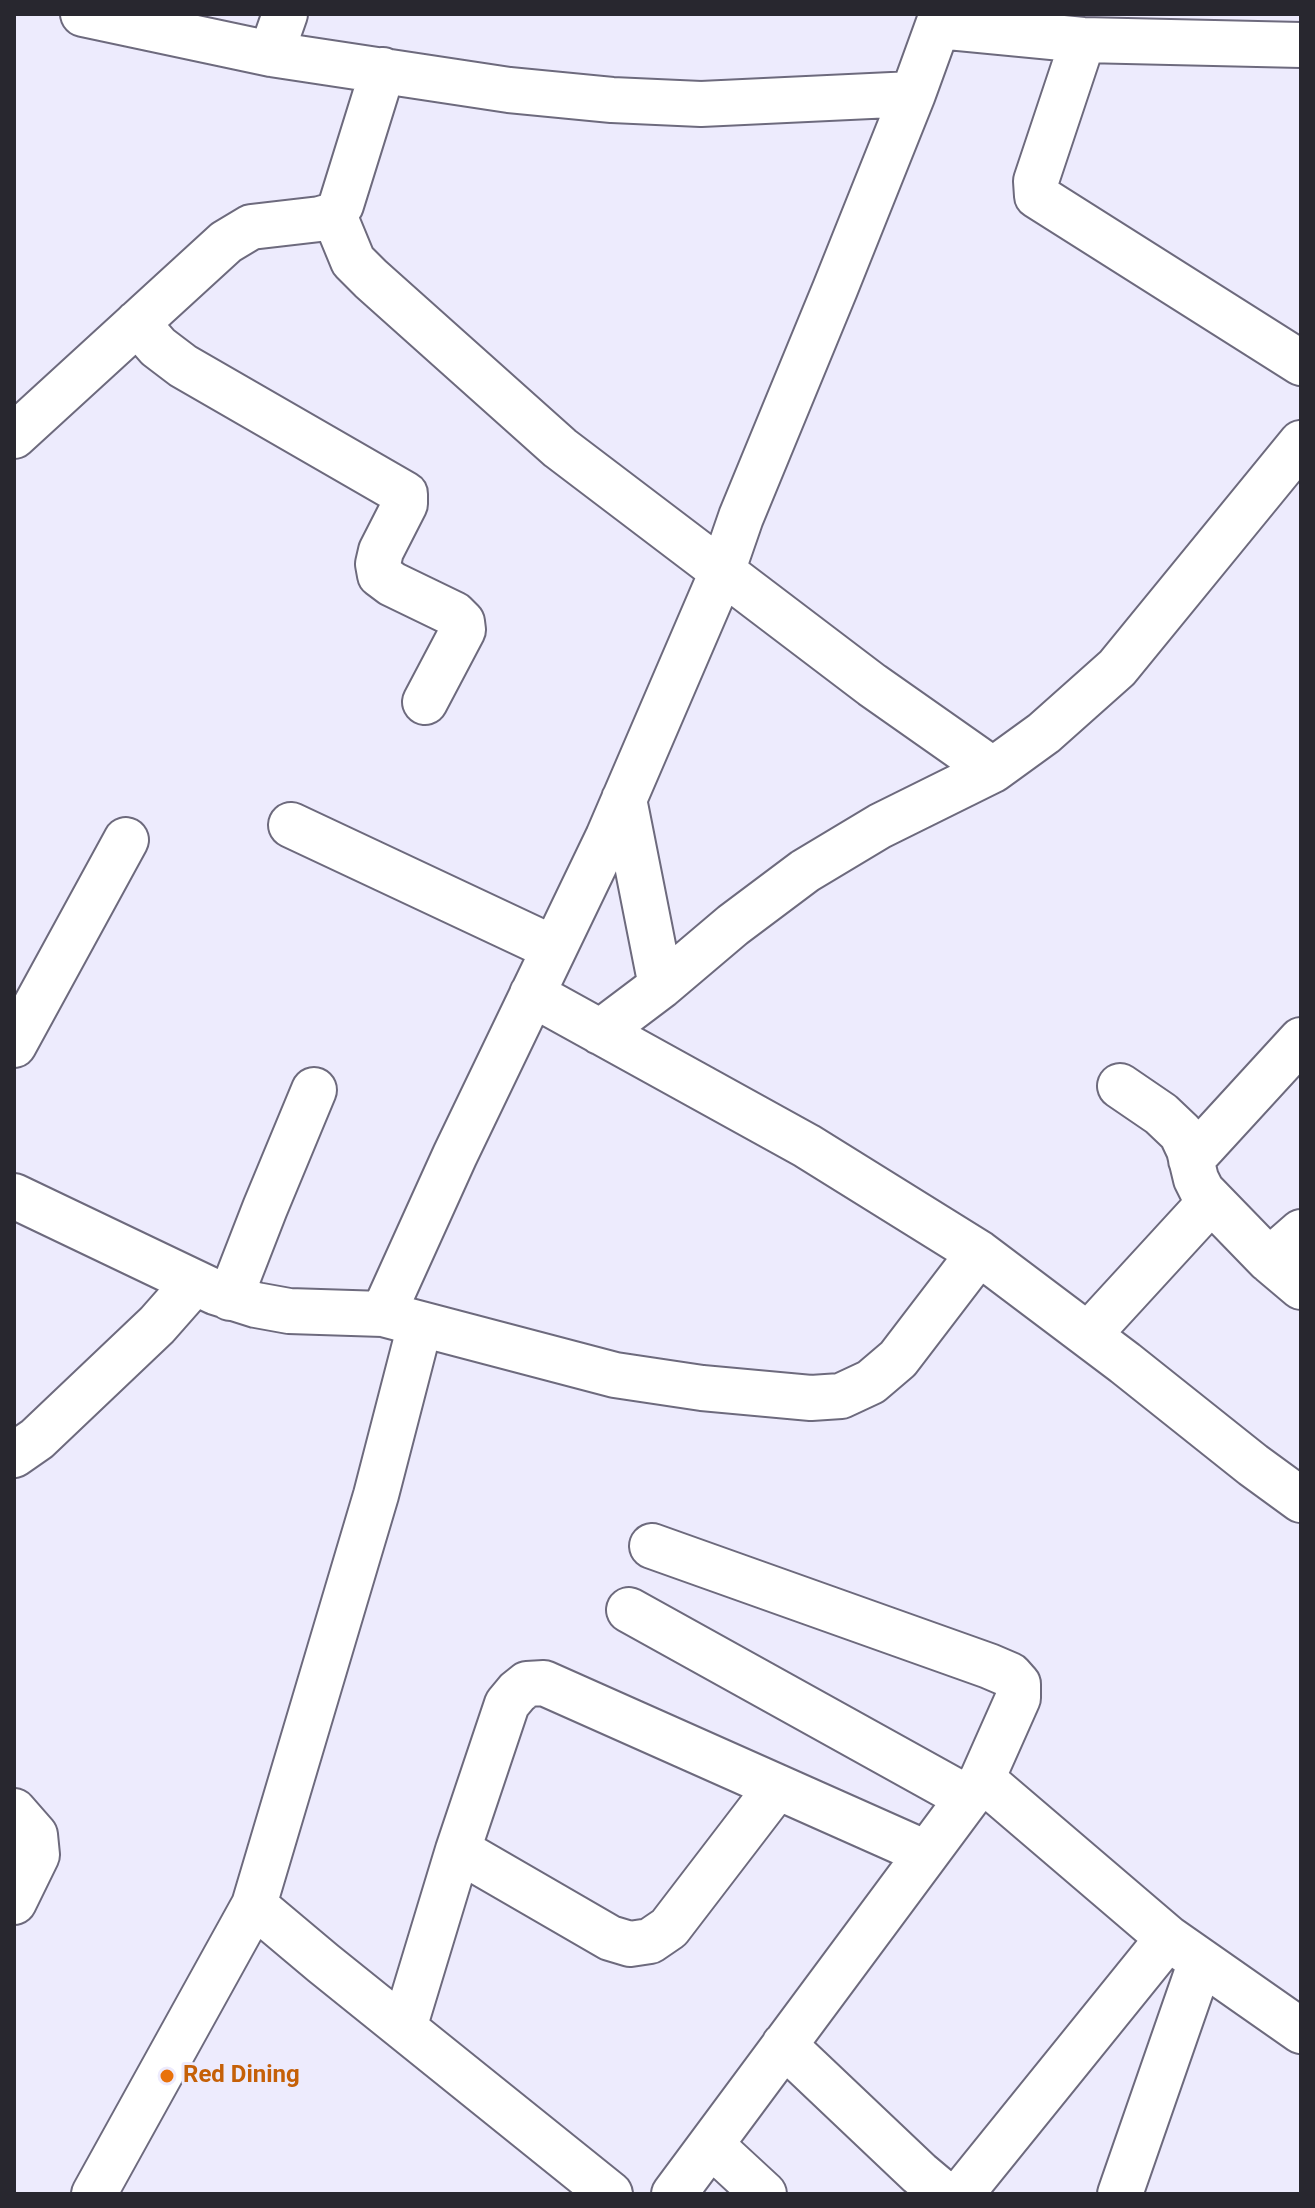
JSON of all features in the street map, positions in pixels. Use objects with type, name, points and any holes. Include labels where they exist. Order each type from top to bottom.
[{"type":"street","points":[[83,14],[278,34],[383,70],[523,91],[612,100],[701,104],[913,94]]},
{"type":"street","points":[[94,2194],[254,1905],[376,1495],[402,1319],[455,1155],[608,837],[722,572],[741,517],[913,94],[940,20],[1083,40],[1301,45]]},
{"type":"street","points":[[1083,40],[1036,181],[1037,196],[1301,363]]},
{"type":"street","points":[[14,436],[226,242],[251,227],[334,215],[341,205],[383,70]]},
{"type":"street","points":[[334,215],[353,261],[560,448],[872,685],[993,770]]},
{"type":"street","points":[[137,323],[158,347],[183,366],[405,494],[405,504],[381,551],[378,564],[380,575],[454,614],[462,622],[463,630],[425,702]]},
{"type":"street","points":[[600,1032],[805,871],[880,826],[993,770],[1044,733],[1117,668],[1301,443]]},
{"type":"street","points":[[624,799],[661,986]]},
{"type":"street","points":[[291,825],[553,948]]},
{"type":"street","points":[[14,1045],[126,840]]},
{"type":"street","points":[[532,994],[807,1146],[979,1253],[1301,1500]]},
{"type":"street","points":[[1191,1160],[1301,1040]]},
{"type":"street","points":[[1120,1086],[1161,1114],[1181,1133],[1196,1179],[1211,1201],[1290,1260]]},
{"type":"street","points":[[14,1455],[37,1439],[157,1325],[212,1290],[265,1208],[314,1090]]},
{"type":"street","points":[[14,1196],[212,1290],[289,1311],[402,1319],[615,1375],[702,1388],[811,1398],[841,1396],[871,1382],[898,1359],[979,1253]]},
{"type":"street","points":[[1088,1335],[1211,1201]]},
{"type":"street","points":[[652,1546],[1010,1675],[1018,1684],[1018,1698],[974,1788],[674,2194]]},
{"type":"street","points":[[629,1610],[974,1788],[1184,1950],[1301,2031]]},
{"type":"street","points":[[404,2028],[458,1850],[507,1704],[527,1684],[544,1683],[926,1853]]},
{"type":"street","points":[[458,1850],[610,1938],[630,1944],[650,1941],[669,1928],[777,1787]]},
{"type":"street","points":[[14,1811],[35,1835],[37,1855],[14,1902]]},
{"type":"street","points":[[254,1905],[610,2194]]},
{"type":"street","points":[[961,2194],[1184,1950]]},
{"type":"street","points":[[1120,2194],[1184,1950]]},
{"type":"street","points":[[784,2045],[944,2194]]},
{"type":"street","points":[[711,2145],[764,2194]]},
{"type":"place","name":"Red Dining","points":[[167,2076]]}]
